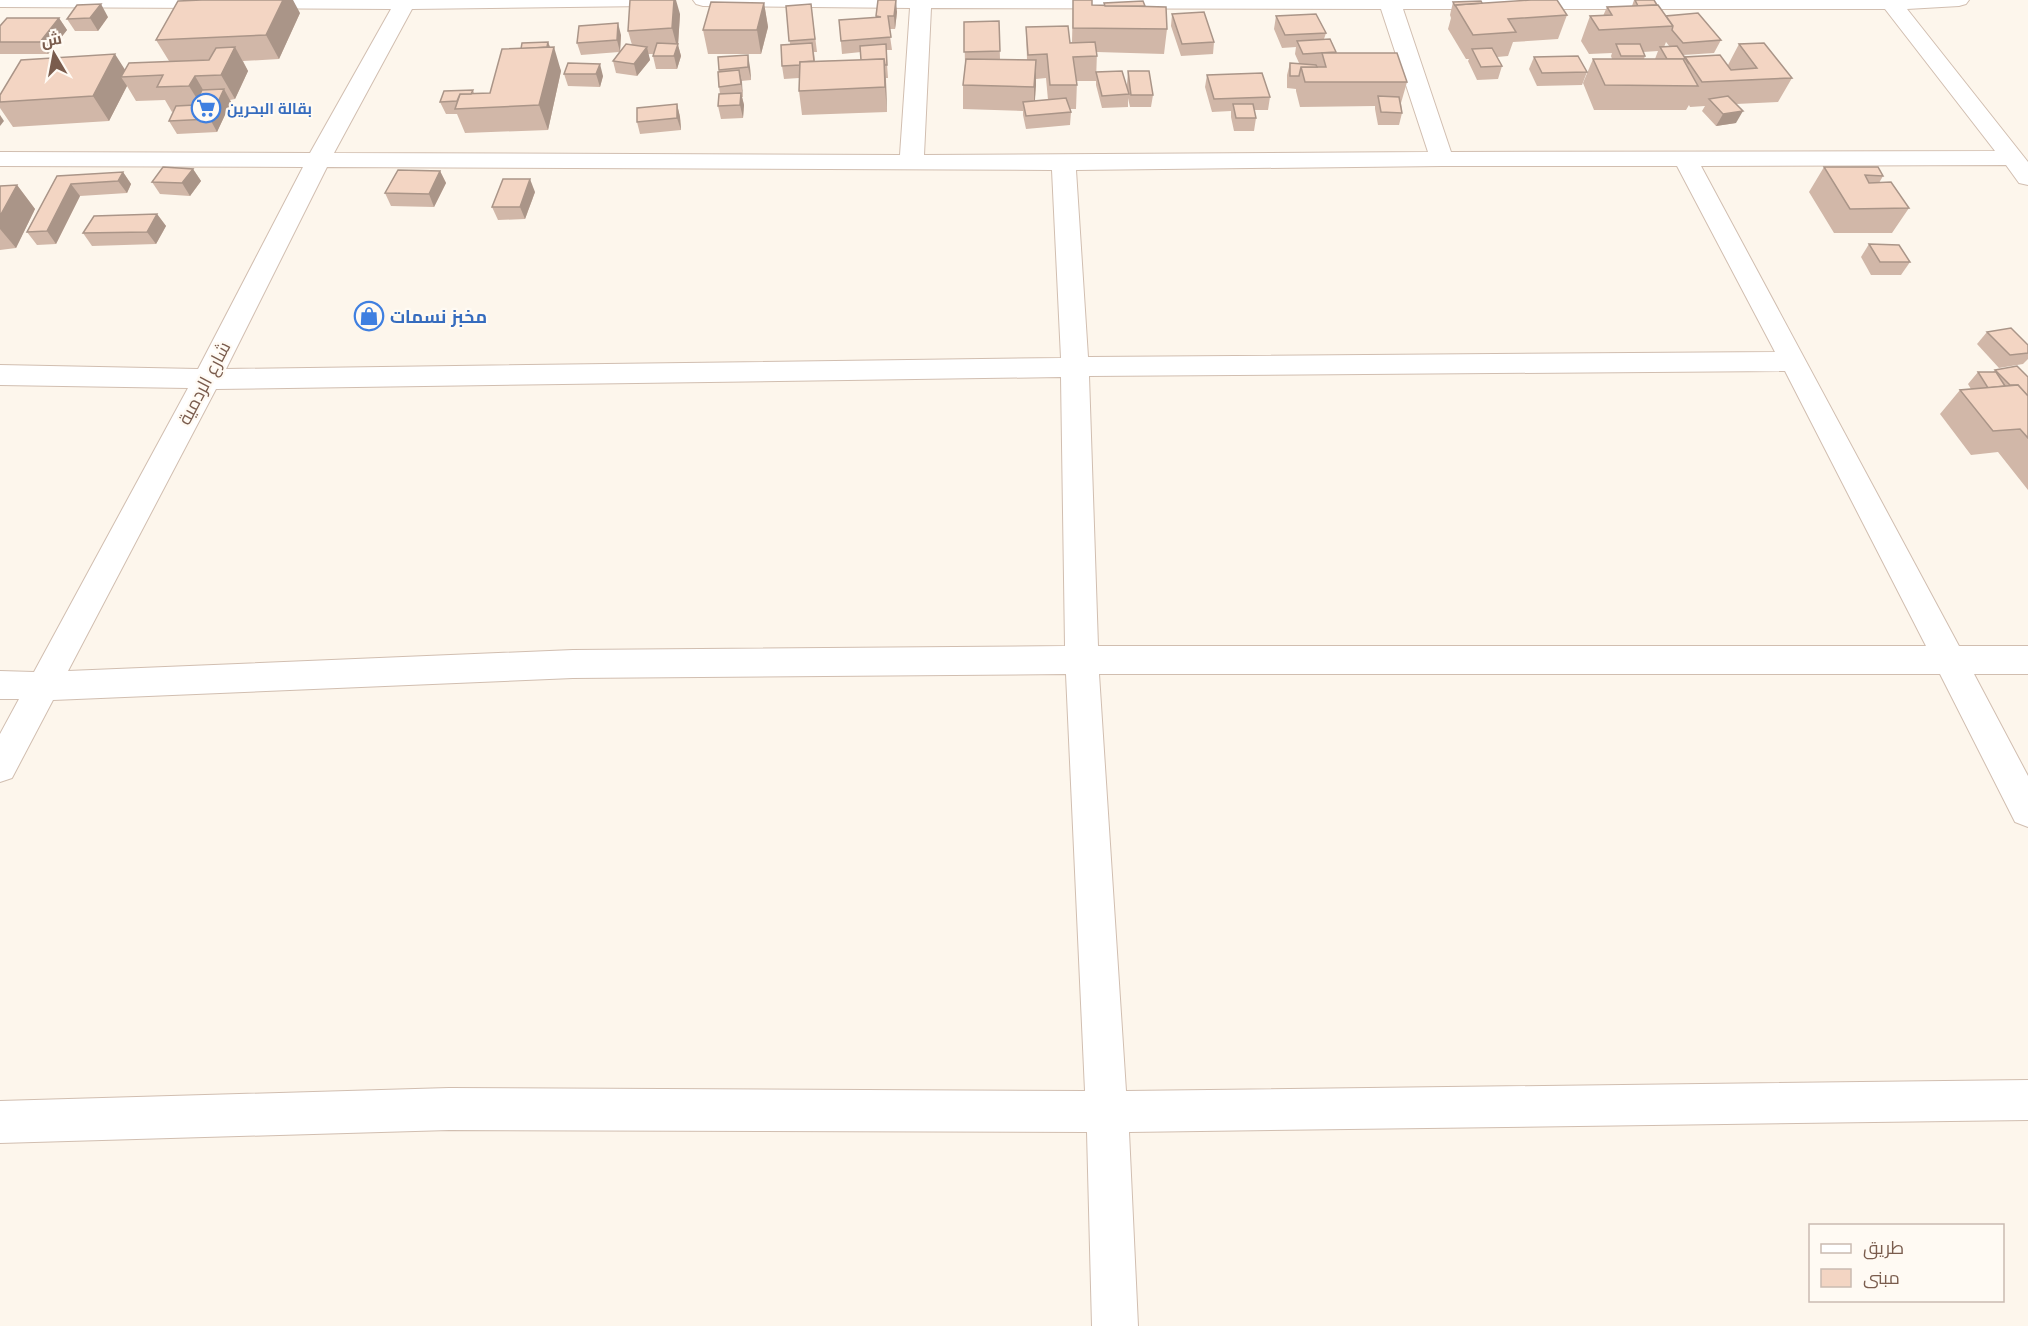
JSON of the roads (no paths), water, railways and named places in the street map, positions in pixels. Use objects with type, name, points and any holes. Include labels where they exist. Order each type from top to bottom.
[{"type":"street","points":[[0,1],[649,0]]},
{"type":"street","points":[[703,0],[1936,3],[1959,0]]},
{"type":"street","name":"شارع الردمية","points":[[0,767],[207,379],[318,159],[406,1]]},
{"type":"street","points":[[912,162],[921,1]]},
{"type":"street","points":[[1390,1],[1442,159]]},
{"type":"street","points":[[1890,2],[2028,178]]},
{"type":"street","points":[[1685,158],[1794,361],[2028,811]]},
{"type":"street","points":[[0,159],[1064,163],[1442,159],[2012,158]]},
{"type":"street","points":[[1064,163],[1075,368],[1082,660],[1107,1112],[1116,1326]]},
{"type":"street","points":[[0,375],[207,379],[1794,361]]},
{"type":"street","points":[[0,685],[43,686],[573,664],[1082,660],[1949,658],[2028,660]]},
{"type":"street","points":[[0,1122],[449,1109],[1107,1112],[2028,1100]]},
{"type":"place","name":"بقالة البحرين","points":[[206,108]]},
{"type":"place","name":"مخبز نسمات","points":[[369,316]]}]
